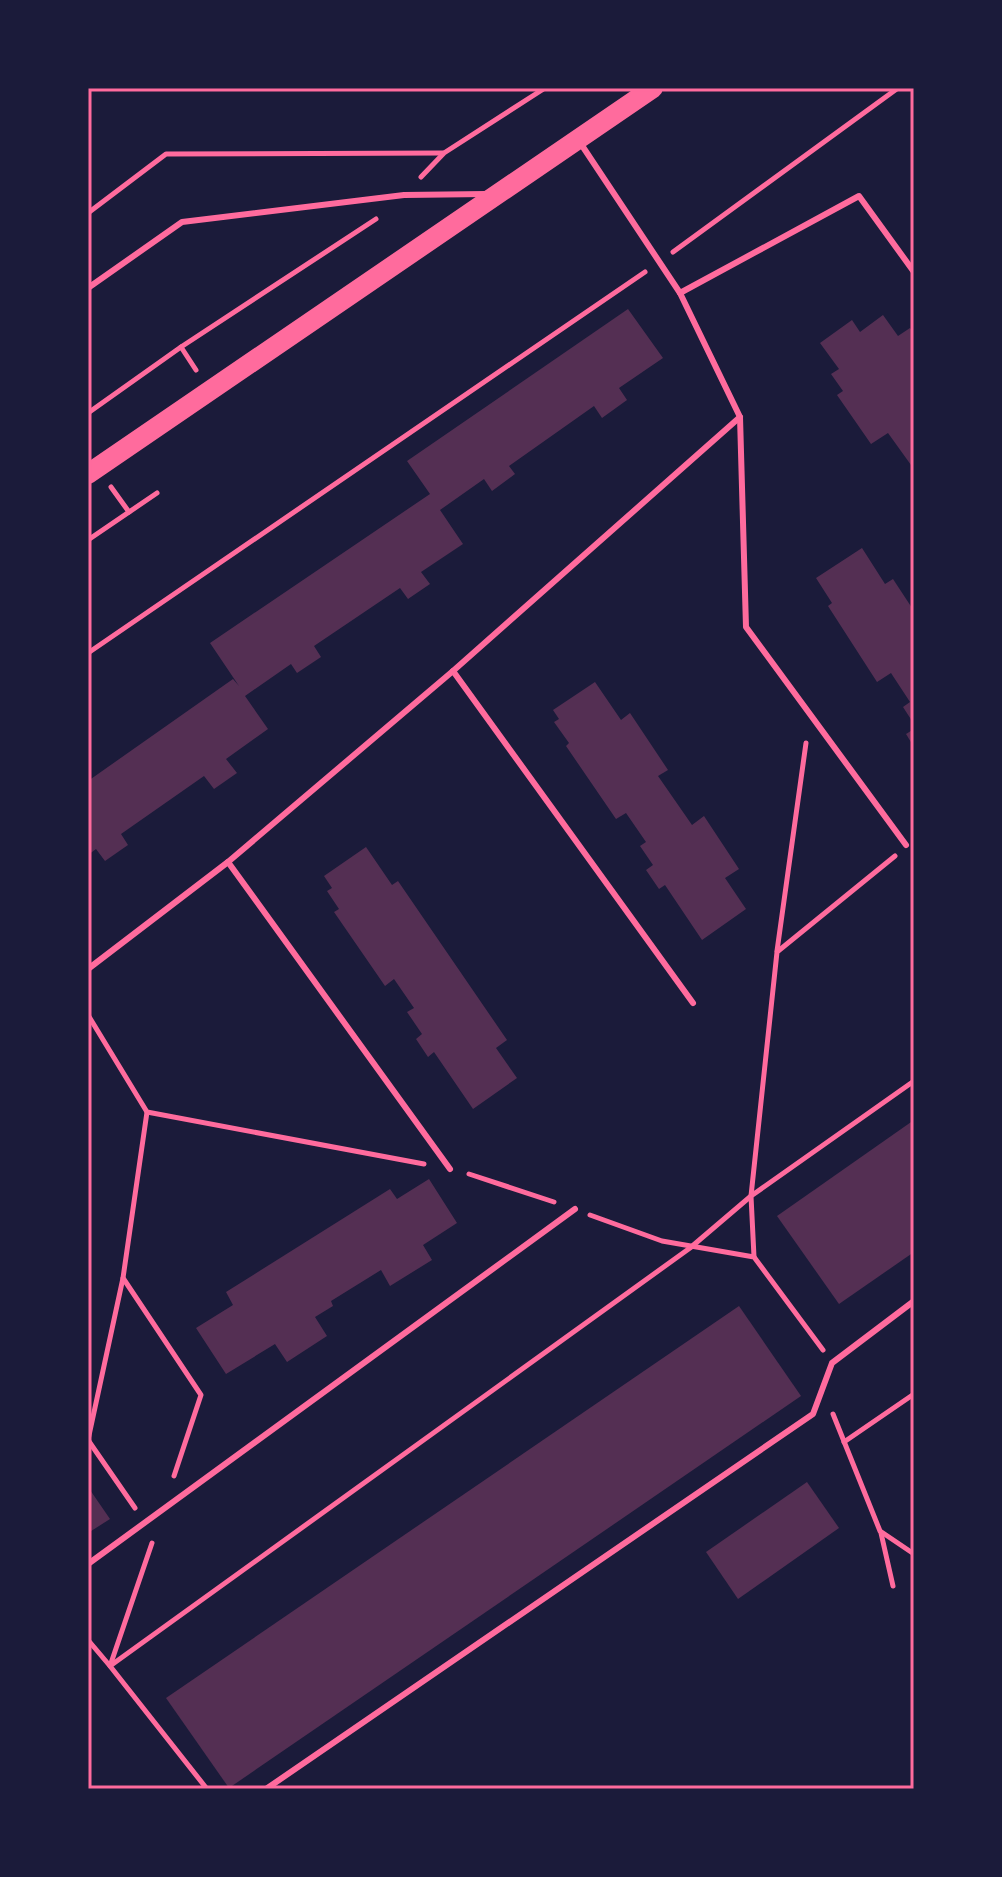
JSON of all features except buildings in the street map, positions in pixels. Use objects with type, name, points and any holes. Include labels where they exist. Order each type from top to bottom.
[{"type":"main road","points":[[88,474],[653,88]]},
{"type":"lane","points":[[577,138],[680,293],[740,417],[746,627],[906,845]]},
{"type":"lane","points":[[88,288],[182,222],[404,195],[497,194]]},
{"type":"lane","points":[[680,293],[859,196],[914,272]]},
{"type":"lane","points":[[88,969],[228,862],[453,671],[740,417]]},
{"type":"lane","points":[[453,671],[693,1003]]},
{"type":"lane","points":[[228,862],[450,1169]]},
{"type":"lane","points":[[88,1564],[575,1209]]},
{"type":"lane","points":[[266,1789],[813,1414],[832,1363],[914,1301]]},
{"type":"path","points":[[88,653],[660,262],[898,88]]},
{"type":"path","points":[[88,213],[166,154],[444,153]]},
{"type":"path","points":[[88,413],[236,312]]},
{"type":"path","points":[[88,540],[157,493]]},
{"type":"path","points":[[754,1257],[751,1196],[777,952],[810,715]]},
{"type":"path","points":[[777,952],[880,870],[906,845]]},
{"type":"path","points":[[110,1666],[690,1248],[751,1196],[914,1081]]},
{"type":"path","points":[[145,1522],[88,1440],[123,1278],[147,1112]]},
{"type":"path","points":[[110,1666],[201,1395],[123,1278]]},
{"type":"path","points":[[823,1389],[880,1531],[893,1586]]},
{"type":"path","points":[[844,1442],[914,1394]]},
{"type":"path","points":[[880,1531],[914,1554]]},
{"type":"path","points":[[88,1640],[207,1789]]}]
